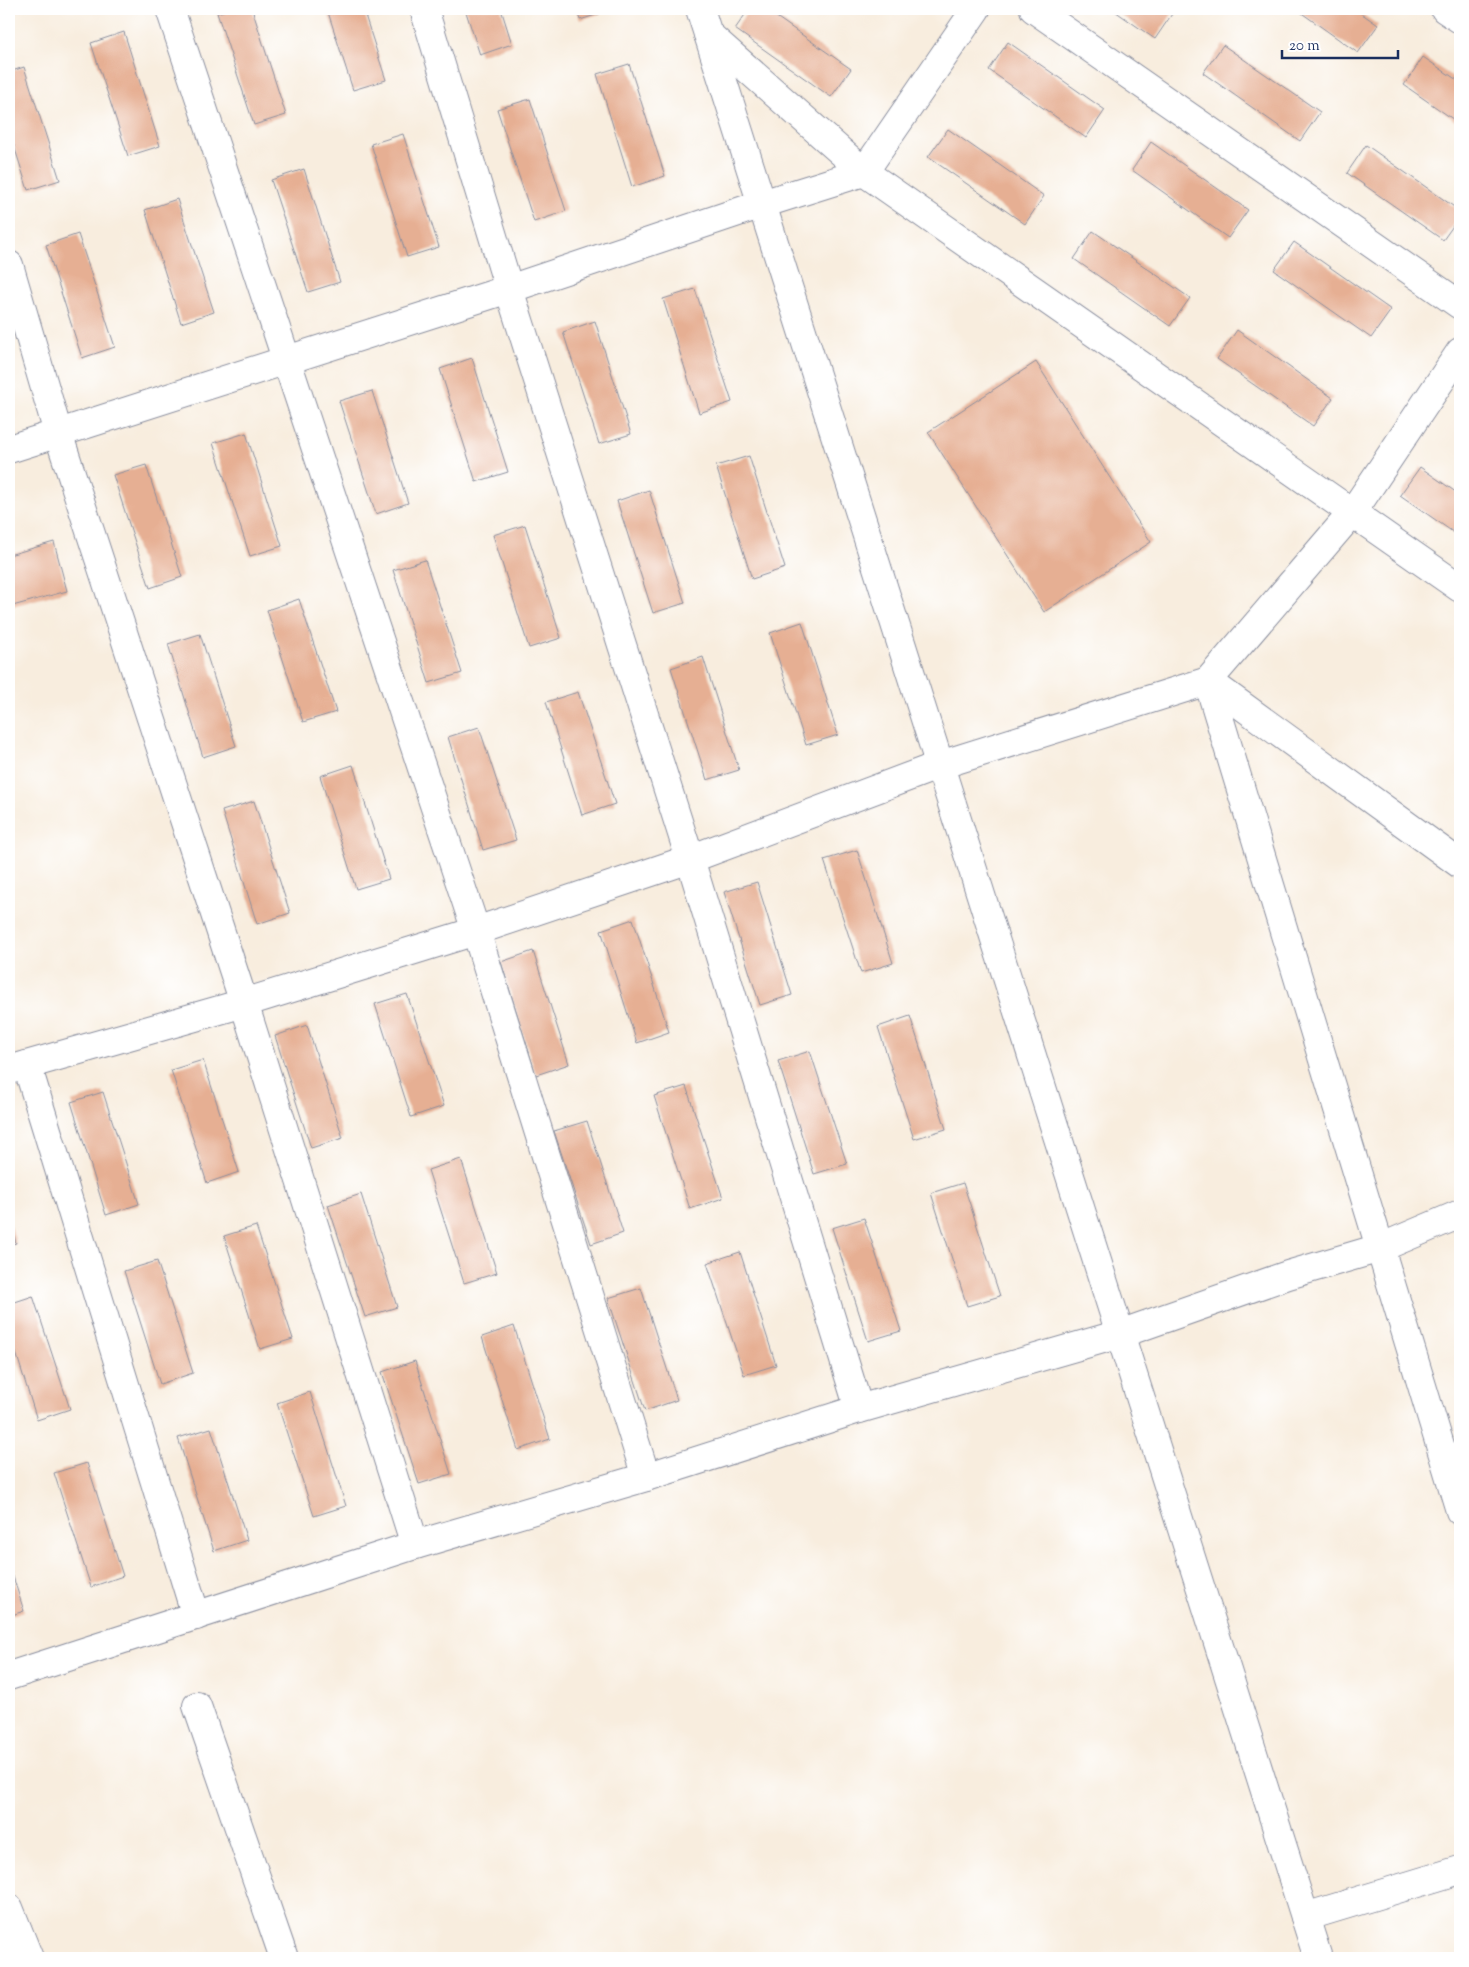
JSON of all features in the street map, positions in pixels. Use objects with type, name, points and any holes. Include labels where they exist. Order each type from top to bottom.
[{"type":"street","points":[[170,9],[476,931],[646,1477]]},
{"type":"street","points":[[424,9],[510,289],[690,859],[859,1409]]},
{"type":"street","points":[[9,449],[510,289],[762,204],[864,172],[976,9]]},
{"type":"street","points":[[1034,9],[1460,304]]},
{"type":"street","points":[[1445,9],[1460,19]]},
{"type":"street","points":[[704,21],[864,172],[1460,588]]},
{"type":"street","points":[[704,21],[1318,1958]]},
{"type":"street","points":[[9,265],[58,433],[244,1003],[415,1544]]},
{"type":"street","points":[[196,1616],[18,1068],[244,1003],[476,931],[690,859],[940,765],[1208,681],[1352,513],[1460,352]]},
{"type":"street","points":[[1208,681],[1460,864]]},
{"type":"street","points":[[1208,681],[1460,1511]]},
{"type":"street","points":[[9,1676],[415,1544],[646,1477],[859,1409],[1120,1334],[1288,1276],[1380,1248],[1460,1214]]},
{"type":"street","points":[[197,1706],[284,1958]]},
{"type":"street","points":[[1305,1917],[1460,1870]]},
{"type":"street","points":[[9,1908],[29,1958]]},
{"type":"building","points":[[229,9],[252,9],[286,115],[254,125],[217,13]]},
{"type":"building","points":[[327,9],[363,9],[386,80],[353,90]]},
{"type":"building","points":[[465,9],[501,9],[512,44],[480,55]]},
{"type":"building","points":[[576,9],[614,9],[580,20]]},
{"type":"building","points":[[749,9],[765,9],[851,69],[831,97],[735,29]]},
{"type":"building","points":[[1112,9],[1171,9],[1174,11],[1155,39]]},
{"type":"building","points":[[1296,9],[1355,9],[1378,25],[1358,53]]},
{"type":"building","points":[[124,32],[160,146],[128,156],[91,43]]},
{"type":"building","points":[[1008,42],[1105,110],[1086,138],[989,70]]},
{"type":"building","points":[[1223,45],[1320,112],[1300,141],[1203,73]]},
{"type":"building","points":[[1423,57],[1460,82],[1460,124],[1404,85]]},
{"type":"building","points":[[629,64],[665,176],[632,187],[597,74]]},
{"type":"building","points":[[24,67],[60,180],[28,190],[9,130],[9,72]]},
{"type":"building","points":[[530,99],[566,211],[534,222],[497,109]]},
{"type":"building","points":[[948,129],[1044,196],[1025,224],[928,157]]},
{"type":"building","points":[[403,134],[439,247],[407,257],[371,144]]},
{"type":"building","points":[[1151,142],[1248,210],[1228,238],[1132,170]]},
{"type":"building","points":[[1366,145],[1460,211],[1460,216],[1443,240],[1347,173]]},
{"type":"building","points":[[304,169],[340,282],[308,292],[271,180]]},
{"type":"building","points":[[177,199],[214,312],[181,323],[145,210]]},
{"type":"building","points":[[1093,231],[1190,298],[1170,326],[1074,259]]},
{"type":"building","points":[[78,234],[115,347],[82,358],[46,245]]},
{"type":"building","points":[[1294,242],[1391,310],[1371,338],[1274,270]]},
{"type":"building","points":[[695,289],[732,402],[699,413],[663,299]]},
{"type":"building","points":[[595,321],[631,434],[599,444],[563,332]]},
{"type":"building","points":[[1237,330],[1333,398],[1313,426],[1217,359]]},
{"type":"building","points":[[472,358],[508,472],[476,482],[440,369]]},
{"type":"building","points":[[1036,362],[1151,542],[1044,612],[928,432]]},
{"type":"building","points":[[372,391],[408,503],[376,514],[339,401]]},
{"type":"building","points":[[246,433],[282,546],[250,556],[213,443]]},
{"type":"building","points":[[749,456],[785,568],[752,579],[716,466]]},
{"type":"building","points":[[146,465],[182,577],[150,588],[113,475]]},
{"type":"building","points":[[1420,467],[1460,495],[1460,537],[1400,495]]},
{"type":"building","points":[[649,490],[685,603],[653,613],[617,501]]},
{"type":"building","points":[[525,525],[561,638],[529,648],[493,535]]},
{"type":"building","points":[[54,542],[67,591],[9,607],[9,555]]},
{"type":"building","points":[[425,560],[462,673],[429,683],[393,570]]},
{"type":"building","points":[[299,599],[336,712],[303,722],[267,610]]},
{"type":"building","points":[[802,622],[838,735],[806,745],[770,633]]},
{"type":"building","points":[[200,634],[236,746],[203,757],[168,644]]},
{"type":"building","points":[[703,657],[739,770],[707,780],[671,668]]},
{"type":"building","points":[[578,692],[615,804],[582,815],[546,702]]},
{"type":"building","points":[[479,727],[516,840],[483,850],[448,737]]},
{"type":"building","points":[[353,765],[389,879],[356,889],[320,776]]},
{"type":"building","points":[[254,801],[290,913],[257,924],[222,811]]},
{"type":"building","points":[[857,850],[893,963],[861,973],[824,860]]},
{"type":"building","points":[[757,882],[792,995],[760,1005],[724,892]]},
{"type":"building","points":[[633,919],[669,1032],[637,1043],[601,930]]},
{"type":"building","points":[[533,951],[569,1064],[536,1075],[501,962]]},
{"type":"building","points":[[407,994],[444,1106],[411,1117],[375,1004]]},
{"type":"building","points":[[910,1016],[946,1129],[914,1139],[878,1027]]},
{"type":"building","points":[[307,1025],[343,1138],[311,1148],[275,1036]]},
{"type":"building","points":[[810,1051],[847,1164],[814,1174],[778,1061]]},
{"type":"building","points":[[203,1060],[239,1172],[207,1183],[171,1070]]},
{"type":"building","points":[[686,1086],[723,1198],[690,1209],[654,1096]]},
{"type":"building","points":[[103,1092],[139,1204],[106,1215],[71,1102]]},
{"type":"building","points":[[587,1121],[623,1233],[591,1244],[554,1131]]},
{"type":"building","points":[[461,1159],[497,1273],[464,1283],[428,1170]]},
{"type":"building","points":[[963,1183],[1000,1296],[967,1306],[931,1193]]},
{"type":"building","points":[[361,1194],[397,1307],[365,1317],[328,1205]]},
{"type":"building","points":[[864,1218],[901,1331],[868,1341],[832,1228]]},
{"type":"building","points":[[9,1220],[16,1243],[9,1245]]},
{"type":"building","points":[[256,1226],[293,1339],[260,1349],[224,1236]]},
{"type":"building","points":[[740,1252],[776,1365],[744,1375],[707,1263]]},
{"type":"building","points":[[157,1261],[193,1373],[160,1384],[124,1271]]},
{"type":"building","points":[[641,1288],[677,1400],[645,1411],[608,1298]]},
{"type":"building","points":[[33,1296],[70,1409],[37,1420],[9,1330],[9,1304]]},
{"type":"building","points":[[514,1326],[550,1439],[518,1450],[482,1337]]},
{"type":"building","points":[[415,1361],[451,1474],[419,1484],[382,1372]]},
{"type":"building","points":[[310,1392],[346,1506],[314,1516],[277,1403]]},
{"type":"building","points":[[211,1428],[247,1540],[214,1551],[178,1438]]},
{"type":"building","points":[[87,1463],[123,1576],[91,1587],[54,1473]]},
{"type":"building","points":[[9,1564],[24,1611],[9,1616]]}]
